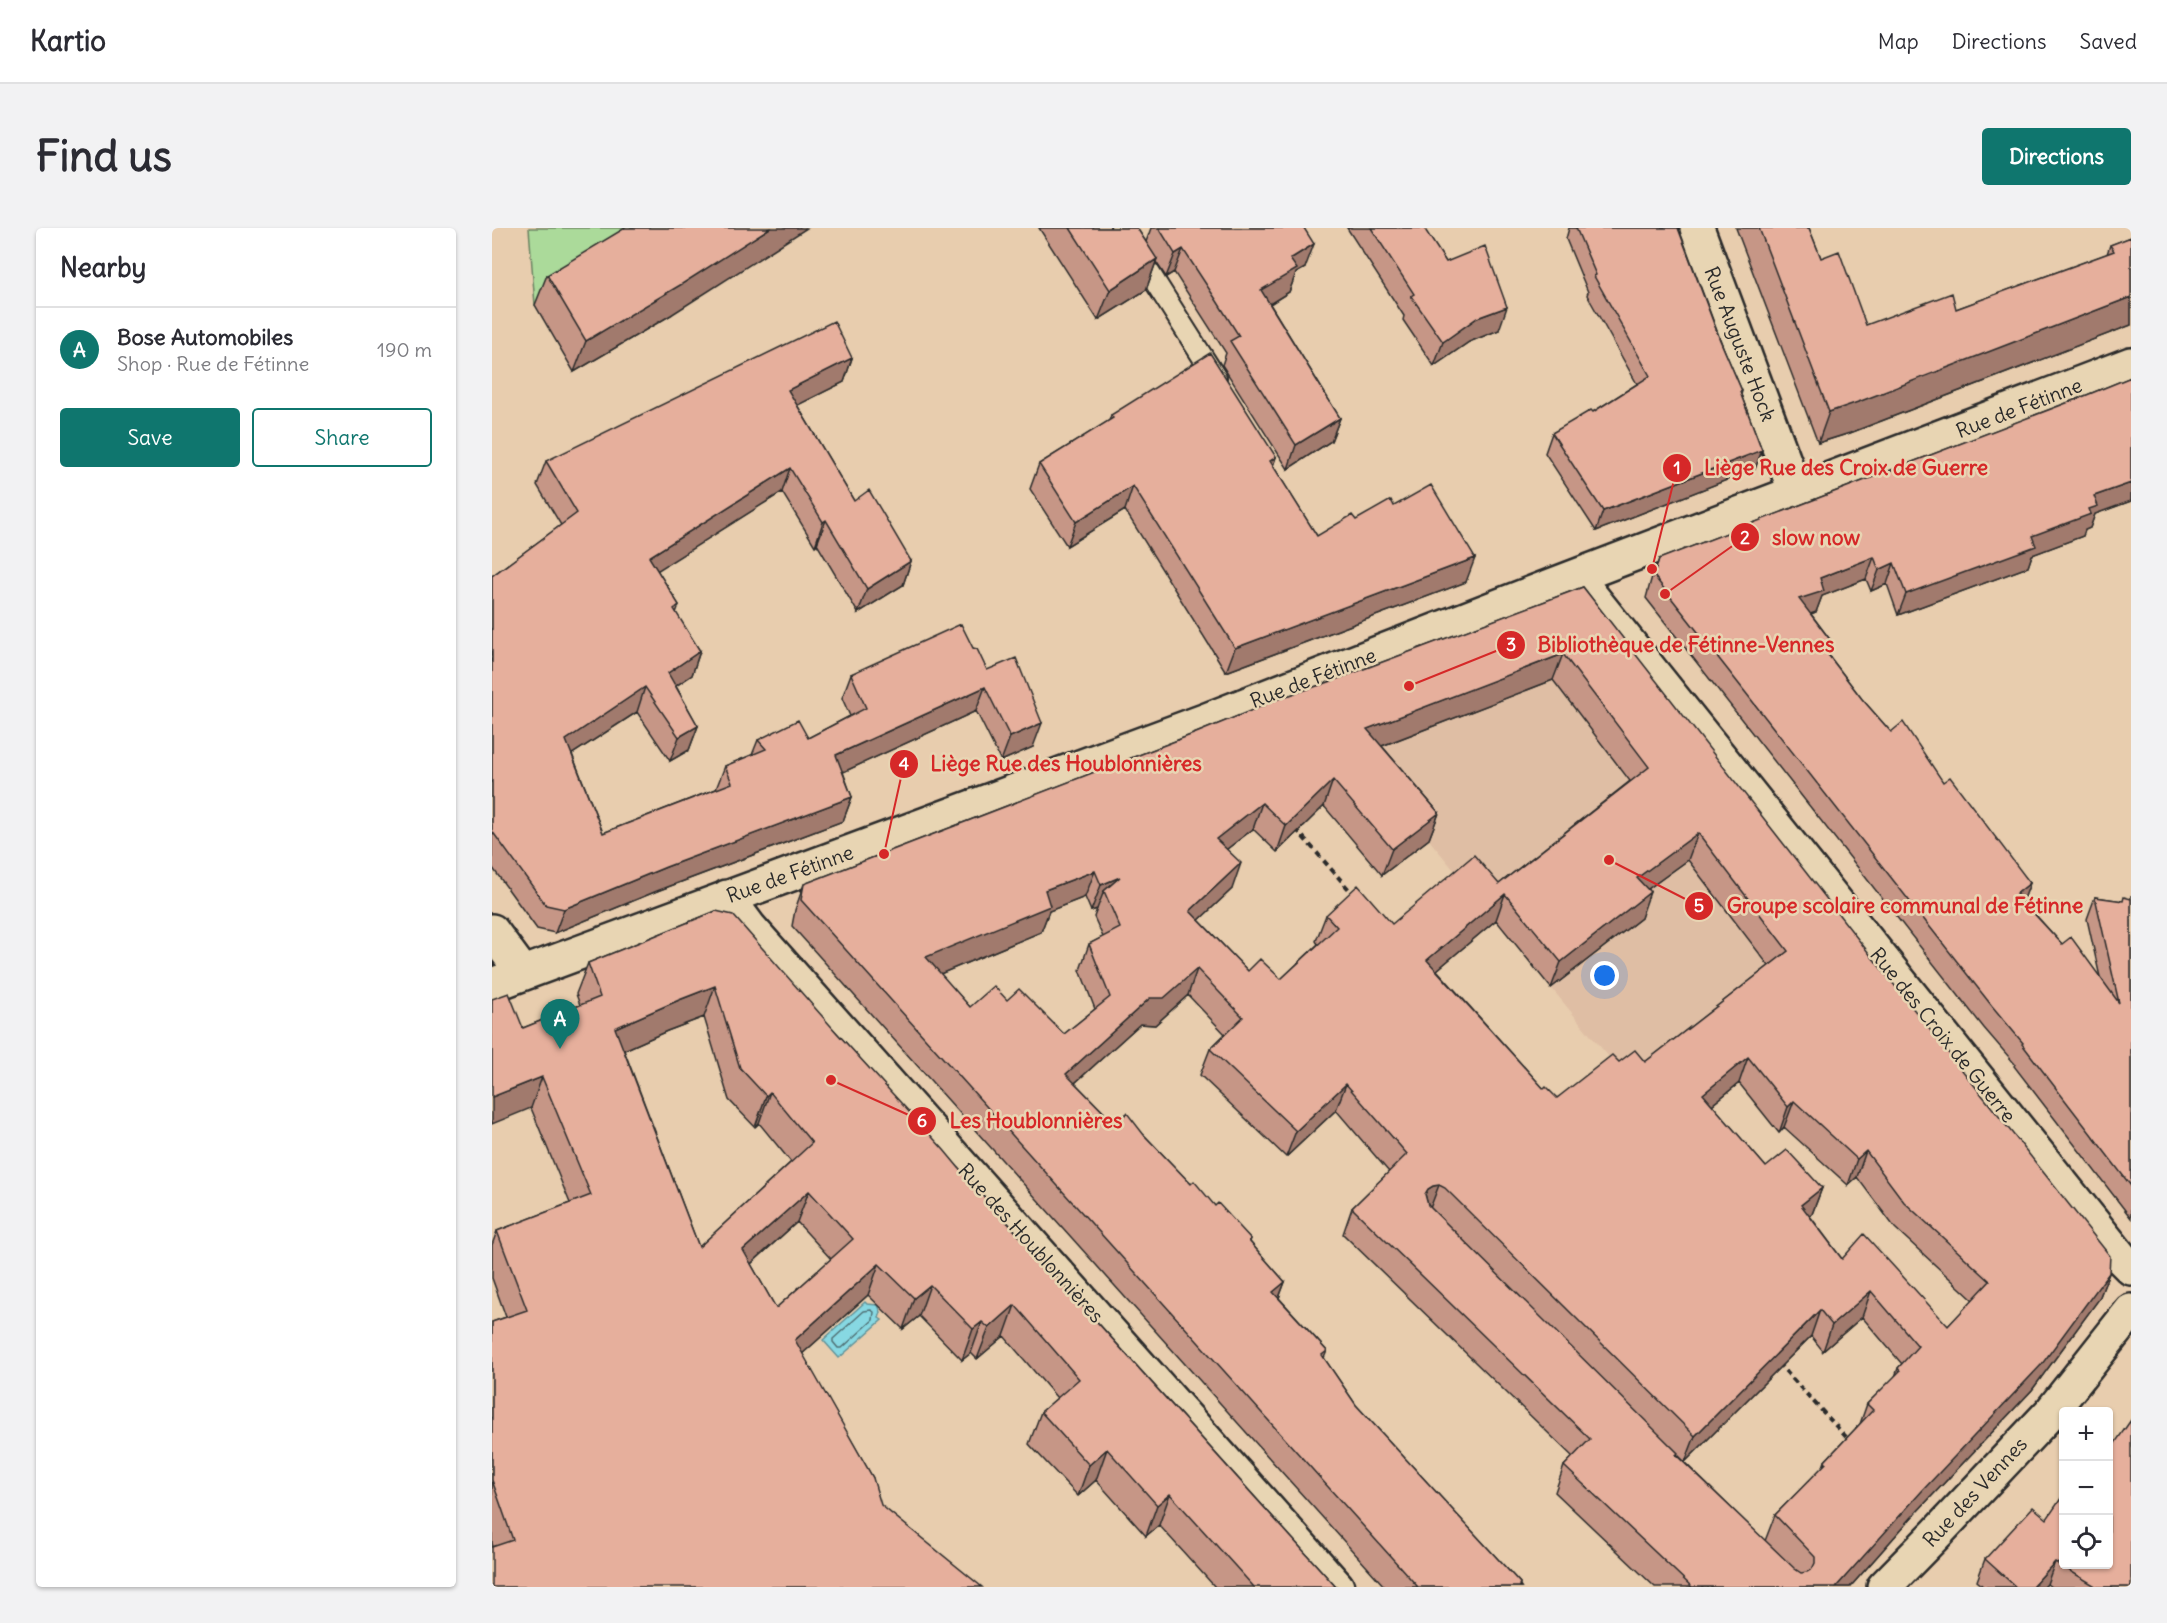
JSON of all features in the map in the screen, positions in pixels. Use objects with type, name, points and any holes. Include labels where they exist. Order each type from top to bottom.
[{"type":"street","name":"Rue Auguste Hock","points":[[1696,228],[1796,493]]},
{"type":"street","name":"Rue de Fétinne","points":[[492,985],[1192,725],[2131,364]]},
{"type":"street","name":"Rue des Croix de Guerre","points":[[1576,577],[2131,1268]]},
{"type":"street","name":"Rue des Houblonnières","points":[[727,897],[758,936],[1337,1587]]},
{"type":"street","points":[[492,931],[523,973]]},
{"type":"street","name":"Rue des Vennes","points":[[1884,1587],[2051,1412],[2131,1311]]},
{"type":"lane","points":[[1121,228],[1226,393]]},
{"type":"path","points":[[1293,826],[1356,898]]},
{"type":"path","points":[[1777,1362],[1849,1441]]},
{"type":"shaded area","points":[[1575,608],[1868,980],[1676,1134],[1591,1036],[1359,755]]},
{"type":"green space","points":[[529,228],[665,228],[535,305]]},
{"type":"water","points":[[865,1302],[878,1305],[881,1312],[879,1318],[882,1320],[839,1358],[823,1340]]},
{"type":"building","points":[[625,228],[770,228],[586,341],[547,275]]},
{"type":"building","points":[[1070,228],[1137,228],[1157,259],[1110,290]]},
{"type":"building","points":[[1159,228],[1304,228],[1314,244],[1290,259],[1297,269],[1261,290],[1340,418],[1296,445],[1230,341],[1239,336],[1217,301],[1183,249],[1175,254]]},
{"type":"building","points":[[1371,228],[1424,228],[1446,262],[1485,246],[1507,307],[1477,318],[1443,342],[1411,296],[1414,294]]},
{"type":"building","points":[[1576,228],[1678,228],[1720,340],[1742,391],[1740,392],[1762,450],[1603,511],[1552,433],[1591,410],[1593,412],[1650,376],[1594,276],[1596,275]]},
{"type":"building","points":[[1759,228],[1809,228],[1821,258],[1839,251],[1866,325],[1952,293],[1956,309],[2114,251],[2110,245],[2131,237],[2131,297],[1829,412]]},
{"type":"building","points":[[834,321],[852,358],[788,390],[854,501],[869,490],[911,561],[867,589],[826,520],[823,522],[790,468],[649,557],[679,605],[674,609],[700,651],[668,673],[698,726],[679,737],[645,687],[566,740],[603,833],[732,783],[725,766],[766,749],[758,740],[798,720],[808,738],[866,708],[851,674],[961,624],[987,670],[1016,658],[1042,723],[1010,737],[985,687],[836,755],[852,797],[666,867],[564,909],[546,905],[492,831],[492,576],[577,513],[546,461]]},
{"type":"building","points":[[1210,353],[1276,457],[1270,461],[1317,536],[1352,515],[1356,520],[1391,500],[1394,506],[1431,485],[1475,558],[1235,648],[1133,486],[1076,522],[1039,464],[1113,418],[1111,415]]},
{"type":"building","points":[[2131,377],[2131,483],[2094,496],[2098,506],[2089,509],[2091,514],[2032,536],[2036,546],[1906,594],[1894,563],[1879,570],[1874,557],[1820,578],[1824,591],[1799,599],[1831,641],[1823,648],[1862,699],[1891,732],[1903,722],[1943,782],[1950,777],[2030,883],[2016,894],[2062,944],[2071,937],[2119,1003],[2095,897],[2123,901],[2124,897],[2131,899],[2131,1186],[2023,1043],[1654,576],[1659,559]]},
{"type":"building","points":[[1583,587],[1872,957],[2110,1256],[2109,1273],[2042,1364],[1922,1491],[1836,1587],[1692,1587],[1564,1466],[1590,1439],[1352,1208],[1407,1154],[1346,1084],[1296,1131],[1210,1049],[1243,1017],[1197,969],[1164,998],[1150,998],[1066,1074],[1115,1124],[1127,1113],[1144,1135],[1191,1184],[1194,1181],[1215,1206],[1218,1203],[1251,1239],[1249,1241],[1285,1282],[1273,1292],[1327,1351],[1322,1355],[1356,1405],[1520,1583],[1521,1587],[1418,1587],[801,900],[804,884],[1196,733],[1265,705],[1263,704],[1329,682]],"holes":[[[1563,654],[1649,767],[1499,884],[1474,855],[1392,924],[1358,885],[1326,915],[1337,927],[1281,979],[1260,959],[1248,971],[1190,911],[1241,863],[1216,839],[1262,803],[1286,826],[1333,780],[1392,849],[1439,813],[1367,729]],[[1698,833],[1788,951],[1645,1062],[1635,1050],[1619,1062],[1612,1055],[1557,1098],[1546,1087],[1544,1089],[1427,960],[1505,894],[1561,962],[1650,892],[1637,878]],[[1095,871],[1101,885],[1120,877],[1104,891],[1120,928],[1089,944],[1110,997],[1064,1034],[1019,989],[1007,1000],[994,986],[970,1007],[926,957],[1050,906],[1045,890]],[[1748,1057],[1788,1107],[1794,1101],[1857,1159],[1866,1151],[1904,1202],[1990,1281],[1948,1326],[1864,1234],[1842,1259],[1801,1205],[1822,1188],[1787,1150],[1766,1167],[1703,1094]],[[1439,1185],[1445,1188],[1695,1436],[1820,1310],[1832,1325],[1871,1291],[1918,1346],[1898,1368],[1900,1371],[1867,1404],[1873,1410],[1825,1461],[1826,1463],[1775,1515],[1815,1557],[1812,1569],[1801,1573],[1795,1569],[1676,1455],[1678,1453],[1428,1205],[1425,1194],[1428,1189]]]},
{"type":"building","points":[[716,911],[733,915],[1336,1587],[1254,1587],[1170,1494],[1157,1505],[1107,1449],[1089,1465],[1041,1412],[1079,1379],[1015,1305],[989,1328],[982,1322],[973,1329],[930,1285],[914,1298],[879,1264],[795,1340],[873,1478],[881,1505],[982,1587],[492,1587],[492,1547],[513,1540],[492,1480],[492,1322],[527,1310],[497,1231],[591,1195],[542,1077],[492,1097],[492,999],[509,993],[523,1028],[600,997],[588,963]],"holes":[[[715,986],[740,1068],[766,1096],[770,1092],[812,1143],[699,1247],[615,1028]],[[809,1191],[853,1239],[776,1308],[743,1250]]]},
{"type":"building","points":[[2131,1420],[2131,1587],[2097,1587],[2067,1569],[2113,1569],[2113,1446]]},
{"type":"building","points":[[2059,1501],[2059,1564],[2055,1562],[2032,1587],[2016,1587],[1985,1559],[2033,1507],[2047,1519]]},
{"type":"place","name":"Liège Rue des Croix de Guerre","points":[[1652,569]]},
{"type":"place","name":"slow now","points":[[1665,594]]},
{"type":"place","name":"Bibliothèque de Fétinne-Vennes","points":[[1409,686]]},
{"type":"place","name":"Liège Rue des Houblonnières","points":[[884,854]]},
{"type":"place","name":"Groupe scolaire communal de Fétinne","points":[[1609,860]]},
{"type":"place","name":"Bose Automobiles","points":[[560,1049]]},
{"type":"place","name":"Les Houblonnières","points":[[831,1080]]}]
